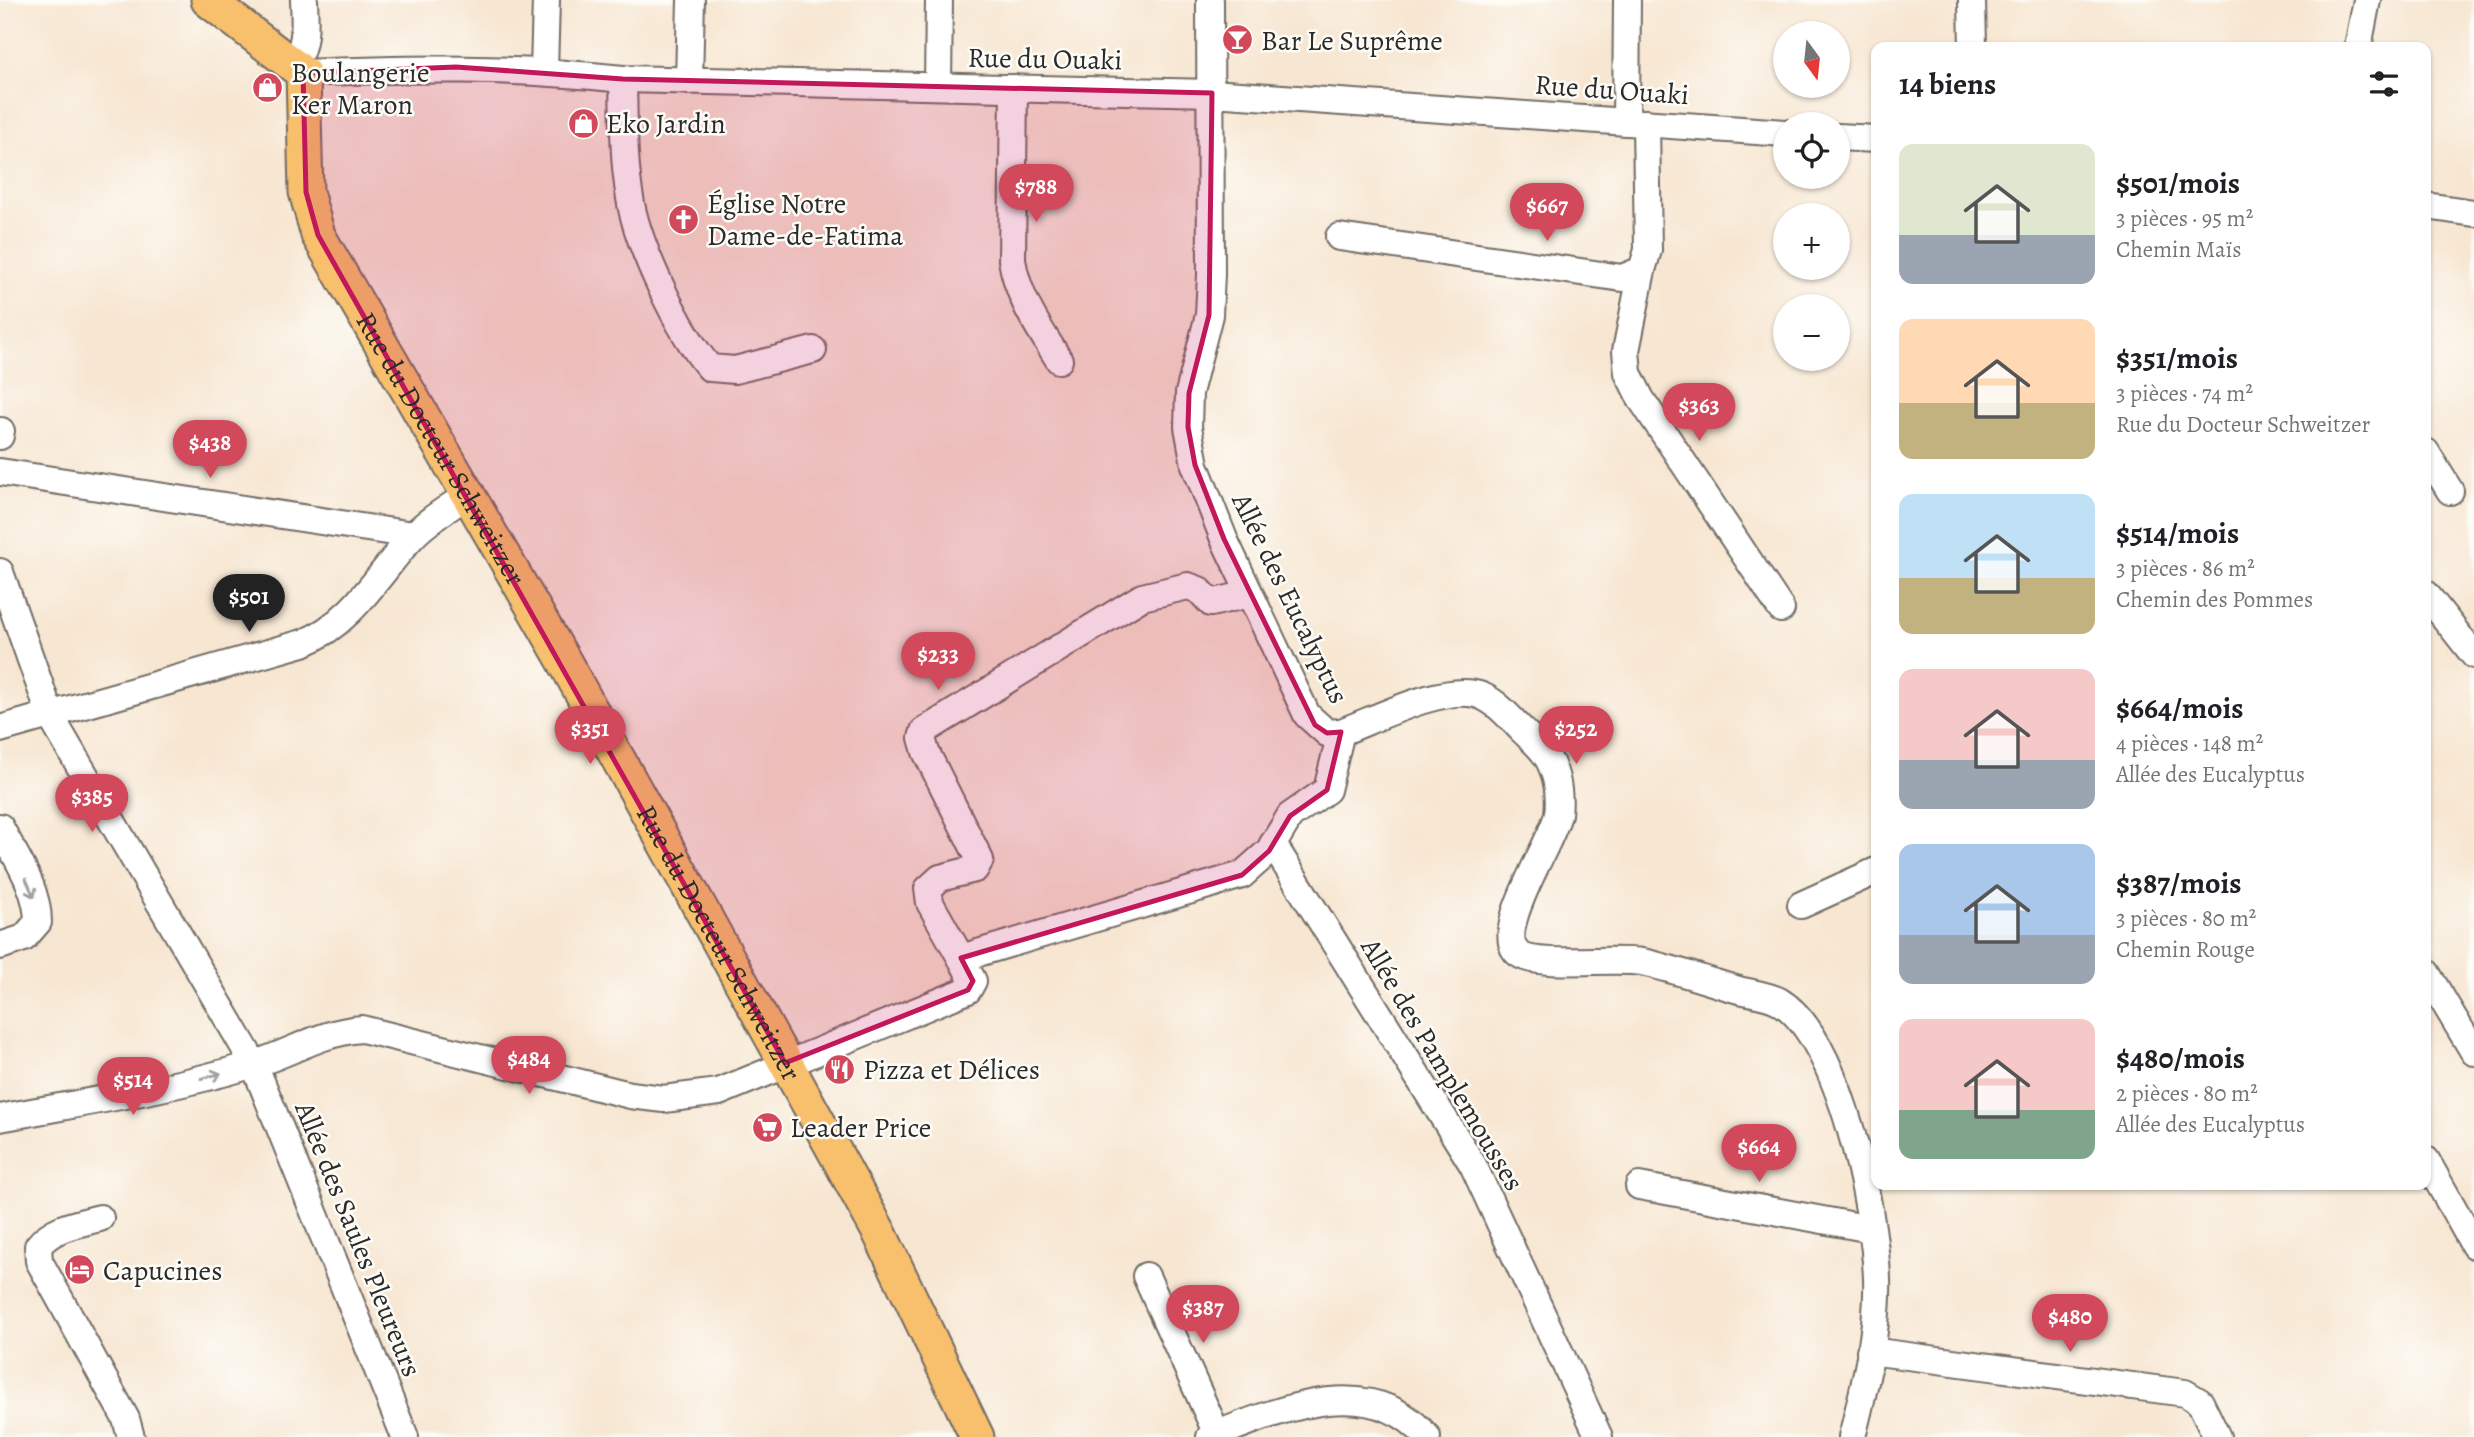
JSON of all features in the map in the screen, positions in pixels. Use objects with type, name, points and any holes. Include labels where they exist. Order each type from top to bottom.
[{"type":"main road","points":[[208,0],[298,69]]},
{"type":"main road","name":"Rue du Docteur Schweitzer","points":[[298,69],[306,192],[318,235],[563,659],[879,1232],[977,1437]]},
{"type":"street","points":[[298,69],[305,38],[304,0]]},
{"type":"street","points":[[544,71],[546,0]]},
{"type":"street","points":[[689,81],[691,0]]},
{"type":"street","points":[[938,86],[939,0]]},
{"type":"street","name":"Allée des Eucalyptus","points":[[1210,0],[1212,93],[1209,315],[1189,393],[1188,427],[1195,465],[1249,594],[1307,715],[1326,733],[1341,732],[1449,694],[1465,692],[1494,702],[1541,749],[1552,766],[1558,788],[1558,811],[1552,834],[1513,918],[1509,934],[1511,948],[1521,957],[1540,961],[1589,959],[1640,962],[1779,1001],[1812,1035],[1829,1063],[1868,1196],[1878,1281],[1870,1351],[1852,1437]]},
{"type":"street","points":[[1628,0],[1648,250],[1626,351],[1628,373],[1641,399],[1781,609]]},
{"type":"street","points":[[1972,0],[1973,42]]},
{"type":"street","points":[[2359,42],[2367,0]]},
{"type":"street","name":"Rue du Ouaki","points":[[298,69],[456,67],[544,71],[623,79],[1212,93],[1773,132]]},
{"type":"street","points":[[623,79],[625,164],[630,201],[640,235],[669,302],[701,357],[710,368],[735,370],[813,350]]},
{"type":"street","points":[[1014,88],[1012,260],[1023,301],[1059,360]]},
{"type":"street","points":[[1850,137],[1871,139]]},
{"type":"street","points":[[2431,207],[2474,213]]},
{"type":"street","points":[[1339,237],[1622,278],[1642,270]]},
{"type":"street","points":[[2431,460],[2450,491]]},
{"type":"street","points":[[0,472],[413,535]]},
{"type":"street","points":[[0,729],[51,717],[325,634],[345,618],[413,535],[467,495]]},
{"type":"street","name":"Allée des Saules Pleureurs","points":[[0,572],[51,717],[254,1065],[405,1437]]},
{"type":"street","points":[[0,1118],[187,1082],[254,1065],[322,1035],[362,1029],[630,1096],[664,1098],[719,1092],[968,990],[973,981],[930,903],[928,889],[940,878],[975,869],[980,860],[926,752],[922,738],[924,731],[1142,597],[1188,586],[1199,590],[1211,603],[1249,594]]},
{"type":"street","points":[[2431,600],[2474,655]]},
{"type":"street","points":[[961,958],[1242,875],[1273,844],[1290,816],[1327,790],[1341,732]]},
{"type":"street","points":[[0,827],[38,906],[38,922],[24,938],[0,946]]},
{"type":"street","name":"Allée des Pamplemousses","points":[[1273,844],[1473,1165],[1599,1437]]},
{"type":"street","points":[[1801,905],[1871,873]]},
{"type":"street","points":[[2431,980],[2474,1052]]},
{"type":"street","points":[[2431,1169],[2474,1245]]},
{"type":"street","points":[[1639,1186],[1871,1229]]},
{"type":"street","points":[[100,1218],[55,1231],[46,1237],[38,1246],[39,1261],[126,1419],[131,1437]]},
{"type":"street","points":[[1146,1276],[1214,1436],[1278,1410],[1318,1400],[1353,1400],[1401,1416],[1427,1437]]},
{"type":"street","points":[[1870,1351],[2185,1393],[2200,1402],[2217,1437]]},
{"type":"highlighted area","points":[[456,67],[623,79],[1212,93],[1209,315],[1189,393],[1188,427],[1195,465],[1224,539],[1315,725],[1327,733],[1341,732],[1327,790],[1290,816],[1269,851],[1242,875],[961,958],[973,981],[968,990],[785,1063],[318,235],[306,192],[303,73]]},
{"type":"place","name":"Bar Le Suprême","points":[[1238,40]]},
{"type":"place","name":"Boulangerie Ker Maron","points":[[268,88]]},
{"type":"place","name":"Eko Jardin","points":[[583,123]]},
{"type":"place","name":"Église Notre Dame-de-Fatima","points":[[684,219]]},
{"type":"place","name":"Pizza et Délices","points":[[840,1069]]},
{"type":"place","name":"Leader Price","points":[[767,1127]]},
{"type":"place","name":"Capucines","points":[[80,1270]]}]
